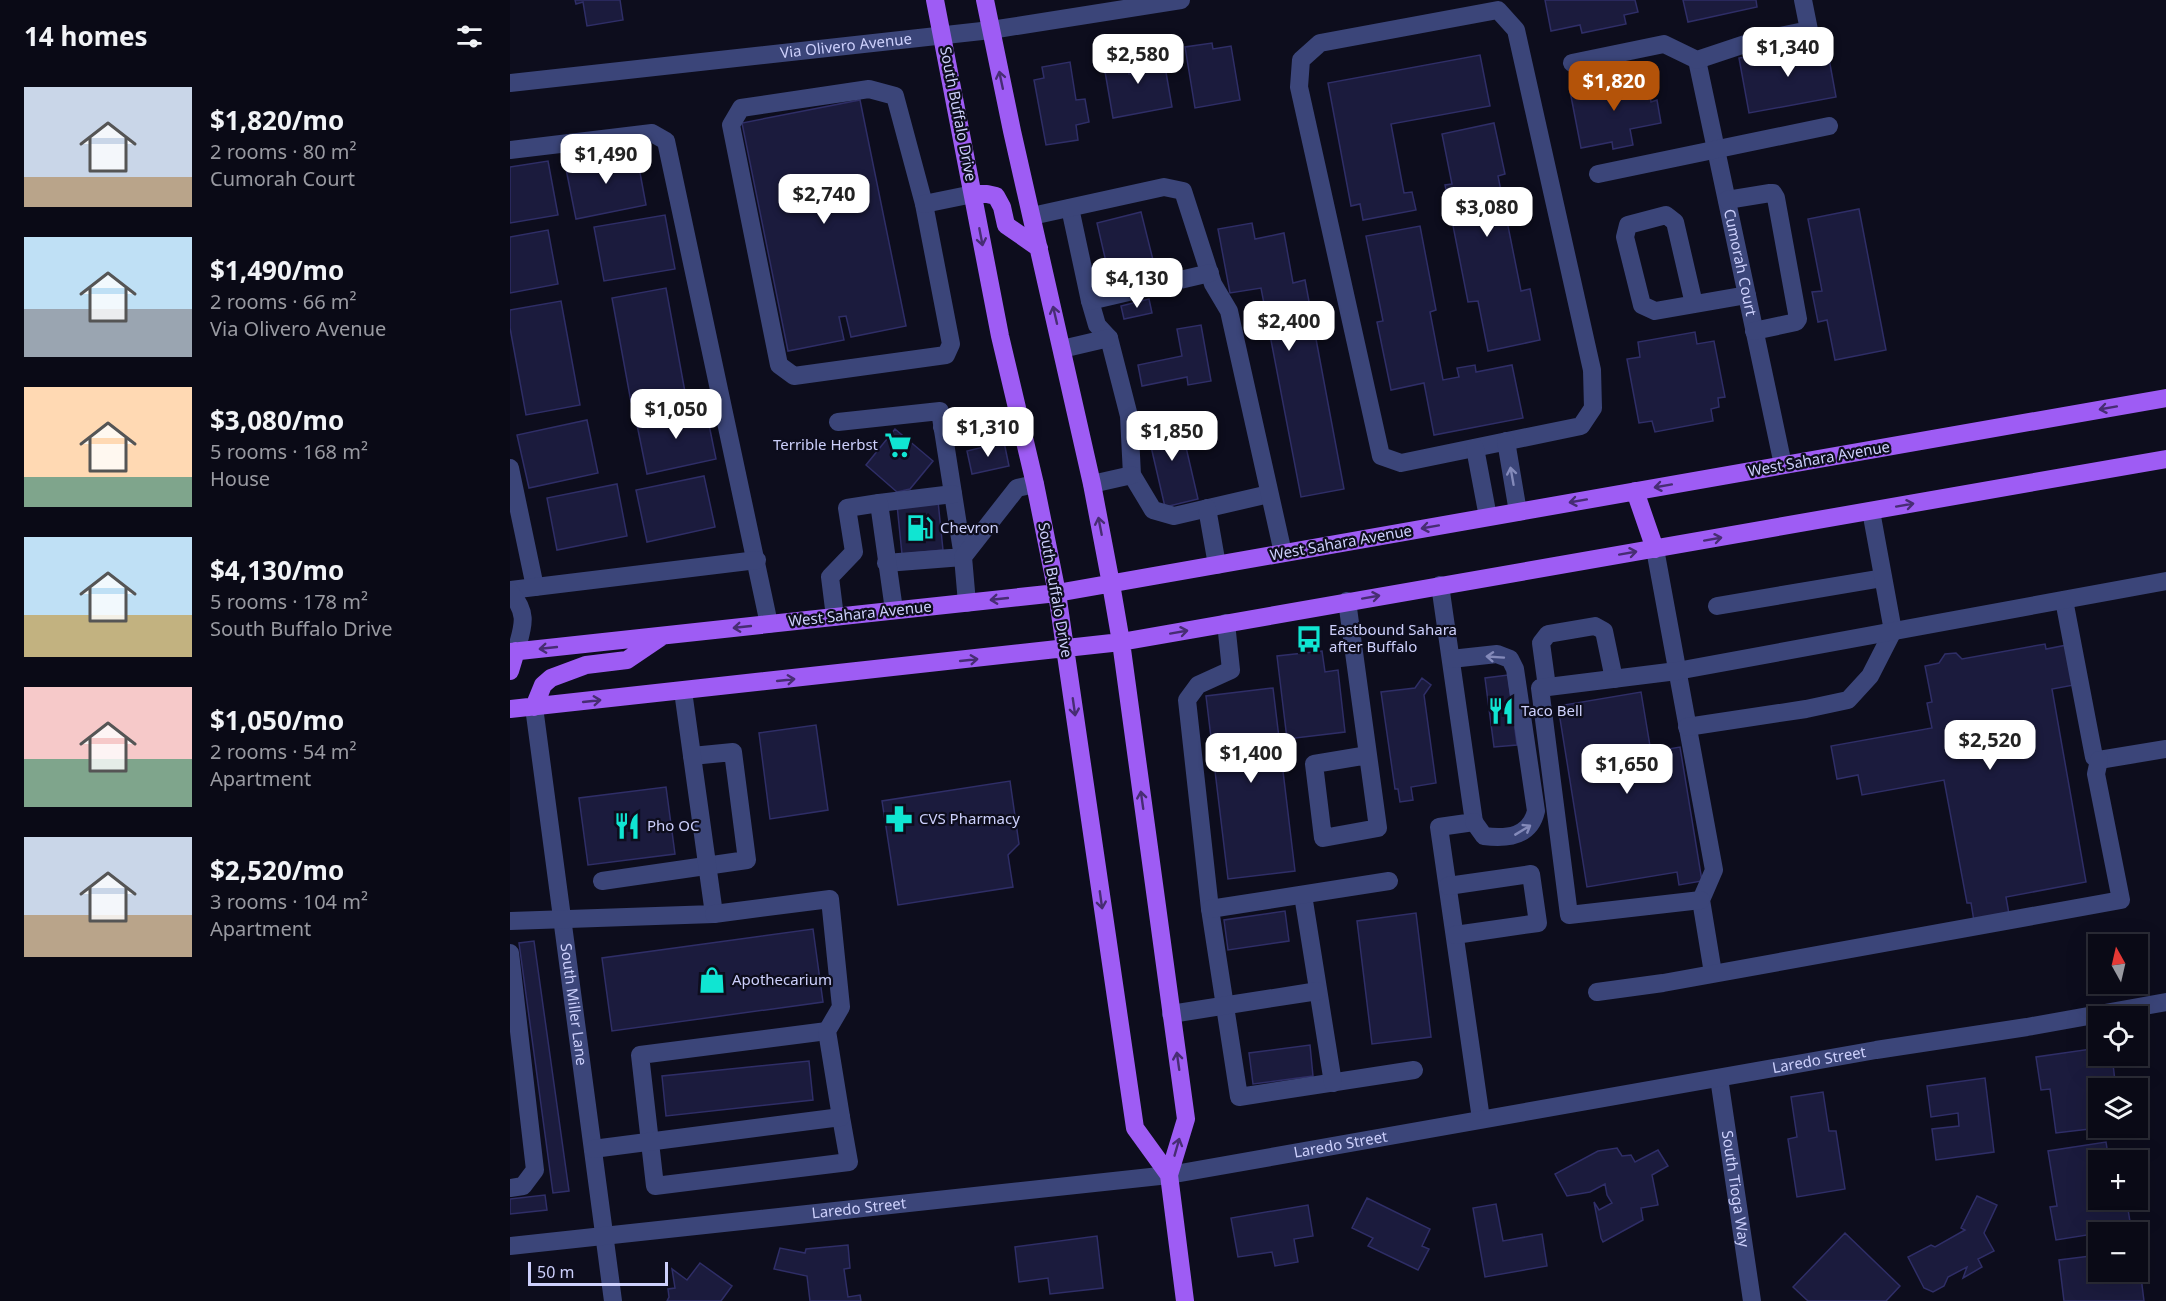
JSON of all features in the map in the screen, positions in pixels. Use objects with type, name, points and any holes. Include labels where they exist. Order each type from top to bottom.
[{"type":"main road","name":"South Buffalo Drive","points":[[935,0],[1000,336],[1035,484],[1057,593],[1134,1128],[1169,1175]]},
{"type":"main road","name":"South Buffalo Drive","points":[[985,0],[1092,484],[1121,642],[1186,1119],[1169,1175],[1185,1301]]},
{"type":"main road","points":[[973,194],[996,196],[1002,207],[1006,225],[1039,248]]},
{"type":"main road","name":"West Sahara Avenue","points":[[512,647],[662,635],[1057,593],[2166,398]]},
{"type":"main road","points":[[510,710],[1121,642],[2166,459]]},
{"type":"main road","points":[[1635,491],[1655,549]]},
{"type":"main road","points":[[534,707],[543,685],[551,678],[586,665],[627,660],[662,635]]},
{"type":"main road","points":[[510,671],[512,647]]},
{"type":"street","name":"Via Olivero Avenue","points":[[510,83],[991,30],[1129,4],[1181,0]]},
{"type":"street","points":[[1572,63],[1664,44],[1696,60],[1751,42],[1809,30],[1803,0]]},
{"type":"street","points":[[1498,10],[1516,30],[1592,370],[1593,408],[1581,426],[1475,448],[1401,463],[1381,456],[1299,87],[1300,60],[1320,43],[1498,10]]},
{"type":"street","name":"Cumorah Court","points":[[1696,60],[1783,465]]},
{"type":"street","points":[[869,89],[895,96],[924,204],[951,344],[946,355],[794,376],[778,365],[731,125],[741,108],[869,89]]},
{"type":"street","points":[[1598,174],[1829,126]]},
{"type":"street","points":[[510,150],[652,133],[666,141],[769,624]]},
{"type":"street","points":[[1032,216],[1164,187],[1183,191],[1213,284],[1229,311],[1282,553]]},
{"type":"street","points":[[1726,201],[1770,193],[1773,193],[1776,198],[1797,319],[1796,322],[1754,331]]},
{"type":"street","points":[[924,204],[973,194]]},
{"type":"street","points":[[1070,208],[1090,301],[1097,325],[1109,338],[1129,416],[1132,475],[1153,510],[1174,516],[1269,494]]},
{"type":"street","points":[[1694,304],[1676,222],[1666,215],[1628,225],[1625,237],[1642,305],[1655,311],[1747,295]]},
{"type":"street","points":[[1090,301],[1210,273]]},
{"type":"street","points":[[1062,349],[1109,338]]},
{"type":"street","points":[[838,422],[939,411],[963,557],[967,603]]},
{"type":"street","points":[[942,427],[1019,414]]},
{"type":"street","points":[[1506,441],[1518,512]]},
{"type":"street","points":[[1475,448],[1488,518]]},
{"type":"street","points":[[510,468],[535,587]]},
{"type":"street","points":[[1092,484],[1132,475]]},
{"type":"street","points":[[886,563],[963,557],[1017,488],[1035,484]]},
{"type":"street","points":[[835,617],[830,577],[854,552],[847,508],[953,494]]},
{"type":"street","points":[[879,503],[894,610]]},
{"type":"street","points":[[1207,508],[1217,565]]},
{"type":"street","points":[[1687,727],[1806,709],[1848,700],[1870,676],[1893,631],[1871,511]]},
{"type":"street","points":[[1655,549],[1714,870],[1701,900],[1713,973]]},
{"type":"street","points":[[510,591],[757,560]]},
{"type":"street","points":[[1717,606],[1883,578]]},
{"type":"street","points":[[1701,900],[1569,915],[1540,688],[1677,671],[2166,581]]},
{"type":"street","points":[[1440,585],[1474,822],[1484,836],[1512,835],[1525,831],[1534,823],[1536,811],[1515,669],[1510,659],[1497,654],[1451,659]]},
{"type":"street","points":[[510,591],[520,603],[523,624],[512,647]]},
{"type":"street","points":[[2064,600],[2094,757],[2099,760],[2166,749]]},
{"type":"street","points":[[1347,602],[1378,828],[1323,838],[1314,764],[1368,756]]},
{"type":"street","points":[[1226,623],[1231,670],[1198,685],[1187,700],[1210,909],[1239,1097],[1414,1070]]},
{"type":"street","points":[[1547,687],[1540,643],[1548,633],[1595,626],[1604,631],[1614,679]]},
{"type":"street","points":[[683,691],[714,914]]},
{"type":"street","name":"South Miller Lane","points":[[534,707],[613,1301]]},
{"type":"street","points":[[602,881],[747,860],[734,752],[692,756]]},
{"type":"street","points":[[1596,992],[2121,900],[2096,774],[2099,760]]},
{"type":"street","points":[[1474,822],[1439,827],[1481,1119]]},
{"type":"street","points":[[1448,886],[1531,874],[1538,923],[1455,935]]},
{"type":"street","points":[[1210,909],[1389,881]]},
{"type":"street","points":[[1303,895],[1333,1083]]},
{"type":"street","points":[[510,921],[714,914],[830,899],[841,1007],[827,1031],[849,1162],[655,1186],[640,1055],[827,1031]]},
{"type":"street","points":[[510,953],[536,1170],[523,1186],[510,1188]]},
{"type":"street","points":[[1171,1014],[1318,991]]},
{"type":"street","name":"Laredo Street","points":[[510,1246],[1169,1175],[1481,1119],[2166,1002]]},
{"type":"street","name":"South Tioga Way","points":[[1719,1078],[1752,1301]]},
{"type":"street","points":[[593,1149],[841,1117]]},
{"type":"building","points":[[575,0],[620,0],[623,20],[587,26],[583,2],[576,4]]},
{"type":"building","points":[[1545,0],[1635,0],[1638,12],[1624,15],[1626,24],[1582,33],[1580,25],[1551,31]]},
{"type":"building","points":[[1683,0],[1756,0],[1757,7],[1688,22]]},
{"type":"building","points":[[1826,42],[1836,97],[1749,113],[1739,58]]},
{"type":"building","points":[[1212,43],[1213,49],[1231,46],[1240,100],[1195,108],[1185,47]]},
{"type":"building","points":[[1162,49],[1172,107],[1113,118],[1103,60],[1126,56],[1129,74],[1138,72],[1135,54]]},
{"type":"building","points":[[1480,55],[1490,106],[1391,124],[1404,193],[1412,192],[1416,210],[1363,220],[1360,204],[1351,206],[1328,83]]},
{"type":"building","points":[[1070,62],[1076,100],[1085,99],[1089,122],[1076,125],[1078,140],[1046,145],[1034,80],[1044,78],[1042,67]]},
{"type":"building","points":[[1647,77],[1651,102],[1657,100],[1661,123],[1630,129],[1633,145],[1613,149],[1612,142],[1581,148],[1570,91]]},
{"type":"building","points":[[860,100],[906,326],[851,337],[846,316],[839,317],[844,340],[788,351],[742,123]]},
{"type":"building","points":[[1494,123],[1505,174],[1498,176],[1521,291],[1530,289],[1540,340],[1488,351],[1478,301],[1468,302],[1445,185],[1452,184],[1442,134]]},
{"type":"building","points":[[636,151],[646,205],[576,219],[565,164]]},
{"type":"building","points":[[548,161],[558,215],[510,223],[510,167]]},
{"type":"building","points":[[1859,209],[1886,350],[1835,360],[1827,320],[1818,322],[1812,292],[1822,291],[1808,219]]},
{"type":"building","points":[[1141,212],[1154,264],[1109,275],[1097,223]]},
{"type":"building","points":[[665,215],[675,269],[604,281],[594,227]]},
{"type":"building","points":[[1252,223],[1255,239],[1284,233],[1293,283],[1305,280],[1344,489],[1301,497],[1261,288],[1230,293],[1218,229]]},
{"type":"building","points":[[1420,226],[1436,310],[1430,312],[1443,380],[1459,377],[1457,368],[1475,365],[1476,372],[1512,365],[1523,418],[1434,435],[1424,383],[1391,390],[1377,322],[1383,321],[1366,236]]},
{"type":"building","points":[[548,230],[558,284],[510,293],[510,237]]},
{"type":"building","points":[[666,288],[685,392],[631,402],[612,298]]},
{"type":"building","points":[[1149,299],[1152,313],[1124,319],[1121,306]]},
{"type":"building","points":[[561,301],[580,405],[526,415],[510,328],[510,310]]},
{"type":"building","points":[[1201,325],[1211,381],[1188,385],[1187,377],[1142,386],[1138,365],[1182,356],[1177,329]]},
{"type":"building","points":[[1695,332],[1697,344],[1714,341],[1725,397],[1718,398],[1719,407],[1711,409],[1713,421],[1655,432],[1652,421],[1639,423],[1627,359],[1640,357],[1638,342]]},
{"type":"building","points":[[705,405],[716,459],[647,474],[636,420]]},
{"type":"building","points":[[1179,417],[1198,499],[1165,507],[1146,425]]},
{"type":"building","points":[[587,420],[598,473],[529,488],[517,435]]},
{"type":"building","name":"Terrible Herbst","points":[[895,429],[933,461],[910,489],[897,492],[866,465]]},
{"type":"building","points":[[1004,442],[1009,466],[972,474],[967,451]]},
{"type":"building","points":[[704,476],[715,527],[647,542],[636,490]]},
{"type":"building","points":[[617,484],[627,536],[557,550],[547,498]]},
{"type":"building","points":[[938,501],[943,550],[902,554],[897,505]]},
{"type":"building","points":[[2045,644],[2046,649],[2067,645],[2074,685],[2052,689],[2086,882],[2006,897],[2009,914],[1974,921],[1971,903],[1967,903],[1944,780],[1862,795],[1858,775],[1837,779],[1831,746],[1932,728],[1927,703],[1932,702],[1925,666],[1939,663],[1945,654],[1956,653],[1962,659]]},
{"type":"building","points":[[1322,651],[1325,672],[1338,670],[1345,732],[1287,739],[1277,656]]},
{"type":"building","name":"Taco Bell","points":[[1508,675],[1517,745],[1494,747],[1485,678]]},
{"type":"building","points":[[1422,678],[1431,685],[1424,695],[1436,783],[1411,787],[1413,800],[1400,802],[1398,789],[1395,789],[1381,692],[1415,688]]},
{"type":"building","points":[[1273,688],[1295,871],[1228,879],[1206,696]]},
{"type":"building","points":[[1641,692],[1651,752],[1680,747],[1702,881],[1679,885],[1677,872],[1587,887],[1558,706]]},
{"type":"building","points":[[816,725],[828,810],[770,819],[759,733]]},
{"type":"building","name":"CVS Pharmacy","points":[[1010,781],[1019,844],[1008,855],[1013,887],[898,905],[882,801]]},
{"type":"building","name":"Pho OC","points":[[666,787],[675,854],[588,865],[579,798]]},
{"type":"building","points":[[1285,911],[1289,941],[1228,950],[1224,920]]},
{"type":"building","points":[[1416,913],[1431,1037],[1372,1044],[1357,921]]},
{"type":"building","name":"Apothecarium","points":[[813,929],[823,1002],[612,1031],[602,958]]},
{"type":"building","points":[[534,941],[569,1191],[553,1193],[519,943]]},
{"type":"building","points":[[1310,1045],[1313,1076],[1253,1084],[1249,1053]]},
{"type":"building","points":[[2088,1049],[2088,1066],[2113,1066],[2115,1078],[2088,1078],[2088,1129],[2056,1133],[2050,1089],[2041,1090],[2036,1057]]},
{"type":"building","points":[[809,1061],[813,1100],[666,1116],[662,1076]]},
{"type":"building","points":[[1985,1078],[1994,1152],[1936,1160],[1932,1129],[1959,1126],[1958,1113],[1931,1117],[1927,1086]]},
{"type":"building","points":[[1823,1092],[1829,1131],[1836,1131],[1845,1189],[1797,1197],[1788,1139],[1797,1137],[1791,1097]]},
{"type":"building","points":[[2106,1142],[2107,1150],[2088,1150],[2088,1210],[2128,1210],[2130,1222],[2088,1222],[2088,1235],[2056,1240],[2050,1207],[2057,1206],[2048,1151]]},
{"type":"building","points":[[1617,1148],[1622,1156],[1631,1155],[1635,1162],[1658,1150],[1668,1166],[1652,1175],[1658,1205],[1641,1208],[1643,1220],[1603,1242],[1594,1202],[1599,1210],[1612,1203],[1607,1195],[1605,1184],[1590,1192],[1567,1196],[1555,1174],[1598,1151]]},
{"type":"building","points":[[545,1195],[547,1210],[510,1214],[510,1199]]},
{"type":"building","points":[[1977,1196],[1997,1205],[1984,1233],[1994,1251],[1978,1259],[1982,1267],[1963,1278],[1967,1267],[1948,1277],[1944,1286],[1933,1292],[1924,1288],[1908,1257],[1931,1245],[1935,1247],[1965,1230],[1961,1228]]},
{"type":"building","points":[[1367,1198],[1430,1229],[1422,1246],[1429,1249],[1418,1270],[1368,1246],[1373,1238],[1352,1228]]},
{"type":"building","points":[[1496,1204],[1503,1241],[1542,1234],[1547,1266],[1485,1277],[1473,1208]]},
{"type":"building","points":[[1308,1205],[1313,1236],[1294,1239],[1298,1262],[1275,1266],[1272,1252],[1238,1257],[1231,1218]]},
{"type":"building","points":[[1845,1233],[1900,1286],[1886,1301],[1808,1301],[1793,1287]]},
{"type":"building","points":[[1097,1236],[1103,1288],[1050,1294],[1048,1278],[1019,1282],[1015,1247]]},
{"type":"building","points":[[848,1245],[850,1268],[844,1269],[848,1297],[860,1295],[861,1301],[810,1301],[807,1276],[774,1269],[780,1248],[805,1253],[806,1249]]},
{"type":"building","points":[[2088,1256],[2088,1282],[2142,1282],[2144,1301],[2064,1301],[2059,1260]]},
{"type":"building","points":[[700,1263],[732,1286],[721,1301],[667,1301],[668,1289],[675,1288],[672,1269],[687,1280]]},
{"type":"place","name":"Terrible Herbst","points":[[898,445]]},
{"type":"place","name":"Chevron","points":[[920,528]]},
{"type":"place","name":"Eastbound Sahara after Buffalo","points":[[1309,639]]},
{"type":"place","name":"Taco Bell","points":[[1501,711]]},
{"type":"place","name":"CVS Pharmacy","points":[[899,819]]},
{"type":"place","name":"Pho OC","points":[[627,826]]},
{"type":"place","name":"Apothecarium","points":[[712,980]]}]
